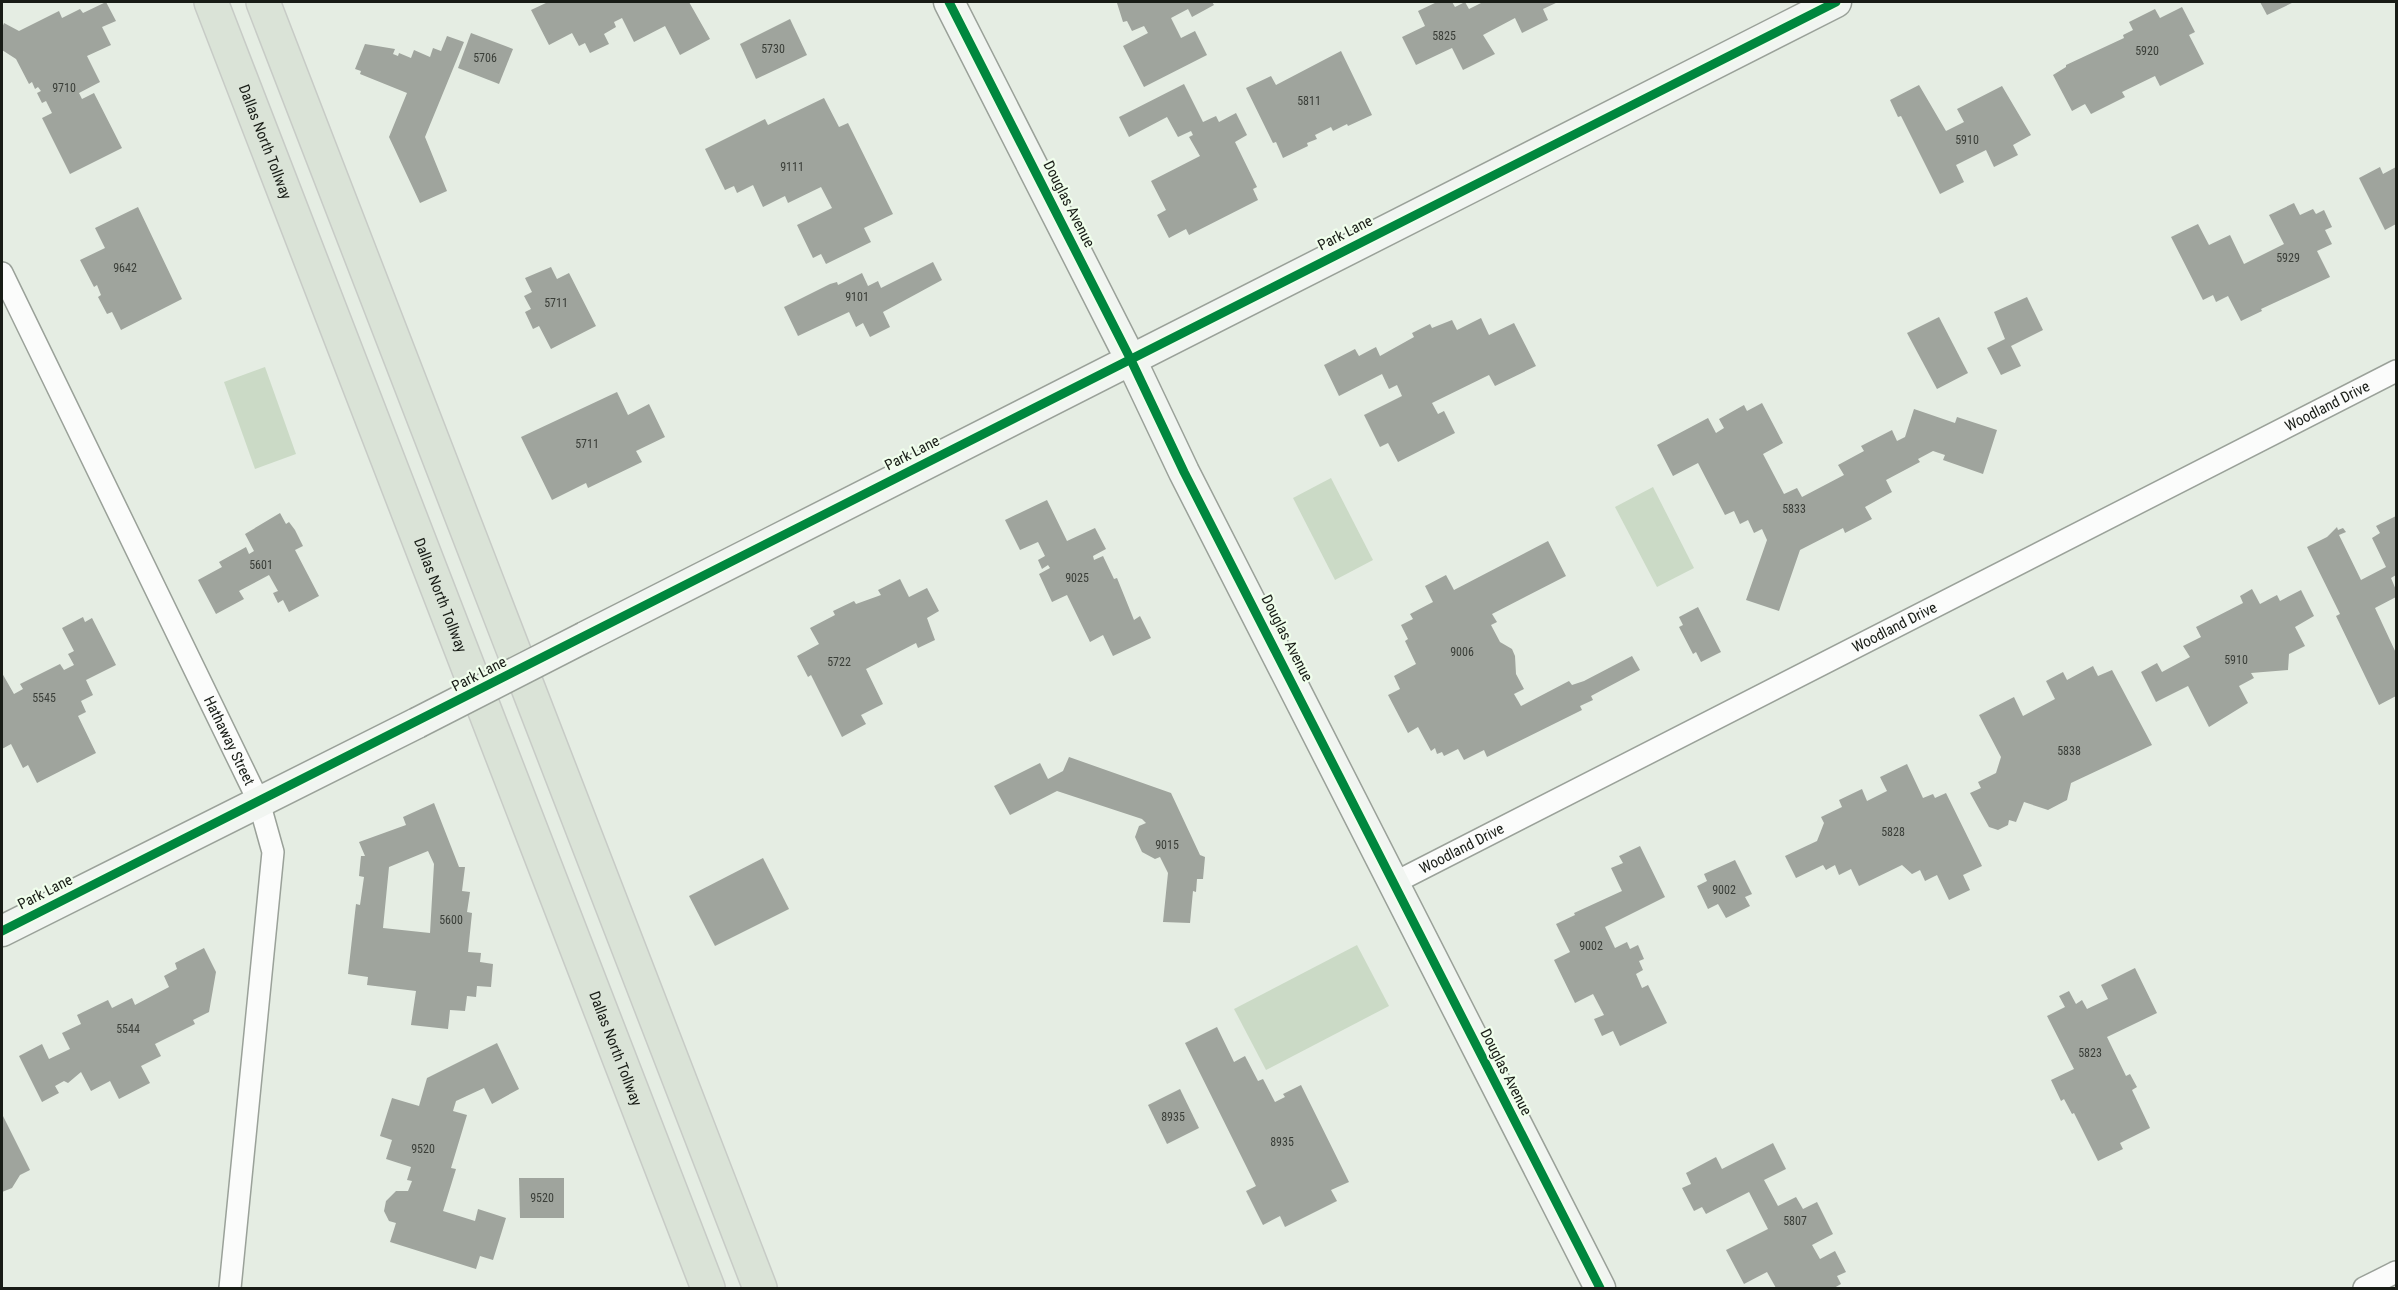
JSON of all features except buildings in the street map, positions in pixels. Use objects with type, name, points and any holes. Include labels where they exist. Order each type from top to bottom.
[{"type":"highway","name":"Dallas North Tollway","points":[[211,2],[708,1288]]},
{"type":"highway","points":[[263,2],[760,1288]]},
{"type":"street","name":"Douglas Avenue","points":[[949,2],[1130,358],[1184,472],[1600,1288]]},
{"type":"street","name":"Park Lane","points":[[2,931],[417,723],[1130,358],[1836,2]]},
{"type":"street","name":"Hathaway Street","points":[[2,273],[259,802],[273,852],[230,1288]]},
{"type":"street","name":"Woodland Drive","points":[[1394,883],[2397,371]]},
{"type":"street","points":[[2364,1288],[2397,1272]]},
{"type":"green space","points":[[265,367],[296,454],[255,469],[224,382]]},
{"type":"green space","points":[[1331,478],[1373,560],[1335,580],[1293,498]]},
{"type":"green space","points":[[1653,487],[1694,568],[1657,587],[1615,507]]},
{"type":"green space","points":[[1357,945],[1389,1006],[1266,1070],[1234,1009]]},
{"type":"cycle path","points":[[949,2],[1130,358],[1184,472],[1600,1288]]},
{"type":"cycle path","points":[[2,931],[1836,2]]}]
